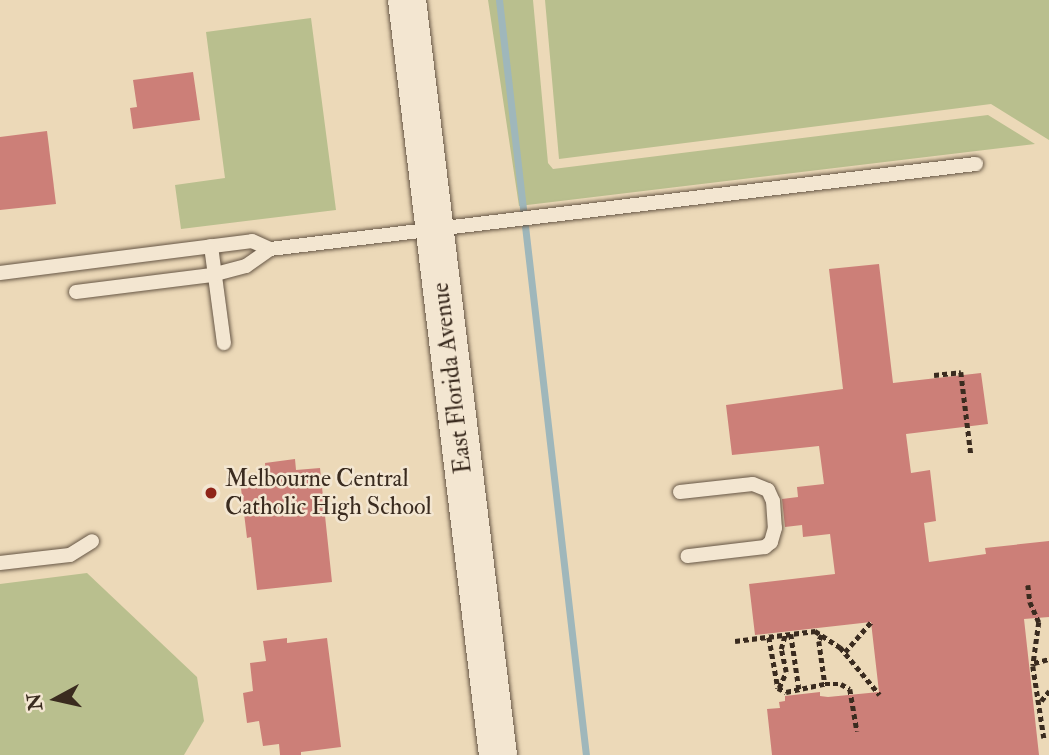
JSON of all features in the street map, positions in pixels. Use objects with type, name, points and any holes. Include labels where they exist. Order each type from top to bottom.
[{"type":"street","name":"East Florida Avenue","points":[[407,0],[498,755]]},
{"type":"lane","points":[[76,292],[216,274],[246,266],[270,249],[434,227],[976,164]]},
{"type":"lane","points":[[0,273],[252,241],[270,249]]},
{"type":"lane","points":[[211,246],[224,343]]},
{"type":"lane","points":[[680,492],[753,484],[768,490],[773,500],[775,528],[771,542],[765,547],[688,556]]},
{"type":"lane","points":[[0,563],[69,555],[92,541]]},
{"type":"path","points":[[934,375],[961,372],[971,455]]},
{"type":"path","points":[[1028,585],[1030,602],[1039,622],[1034,663],[1044,738]]},
{"type":"path","points":[[845,653],[871,622]]},
{"type":"path","points":[[735,641],[815,631],[845,653],[880,695]]},
{"type":"path","points":[[791,634],[799,690]]},
{"type":"path","points":[[778,688],[786,672],[781,649],[785,635]]},
{"type":"path","points":[[822,635],[819,641],[825,684]]},
{"type":"path","points":[[769,636],[778,688]]},
{"type":"path","points":[[1034,663],[1049,659]]},
{"type":"path","points":[[778,688],[786,692],[825,684],[841,684],[850,689],[858,731]]},
{"type":"path","points":[[1040,701],[1049,691]]},
{"type":"path","points":[[1040,701],[1049,699]]},
{"type":"green space","points":[[488,0],[533,0],[548,163],[553,169],[988,115],[1035,144],[519,206]]},
{"type":"green space","points":[[545,0],[1049,0],[1049,140],[991,104],[559,159]]},
{"type":"green space","points":[[311,18],[336,210],[181,229],[175,185],[225,178],[206,32]]},
{"type":"green space","points":[[87,573],[197,677],[204,721],[184,755],[0,755],[0,584]]},
{"type":"building","points":[[193,72],[200,120],[133,129],[130,108],[137,107],[133,80]]},
{"type":"building","points":[[47,131],[56,204],[0,210],[0,137]]},
{"type":"building","points":[[879,264],[893,383],[981,373],[988,424],[906,434],[911,473],[930,470],[936,521],[924,523],[929,562],[986,554],[985,548],[1049,541],[1049,617],[1024,619],[1039,755],[772,755],[767,709],[780,708],[779,702],[785,701],[785,696],[820,692],[820,696],[828,697],[879,692],[871,622],[755,635],[749,584],[835,574],[830,534],[803,537],[802,525],[785,527],[782,499],[798,497],[797,487],[824,484],[819,446],[732,455],[726,405],[843,389],[829,269]]},
{"type":"building","points":[[295,459],[296,470],[320,468],[332,582],[257,590],[251,537],[247,538],[240,480],[266,477],[265,463]]},
{"type":"building","points":[[287,638],[287,643],[327,638],[341,747],[301,752],[301,755],[280,755],[279,744],[263,746],[259,721],[247,723],[243,693],[253,691],[250,663],[266,661],[263,641]]},
{"type":"waterway","points":[[499,0],[586,755]]},
{"type":"place","name":"Melbourne Central Catholic High School","points":[[211,493]]}]
